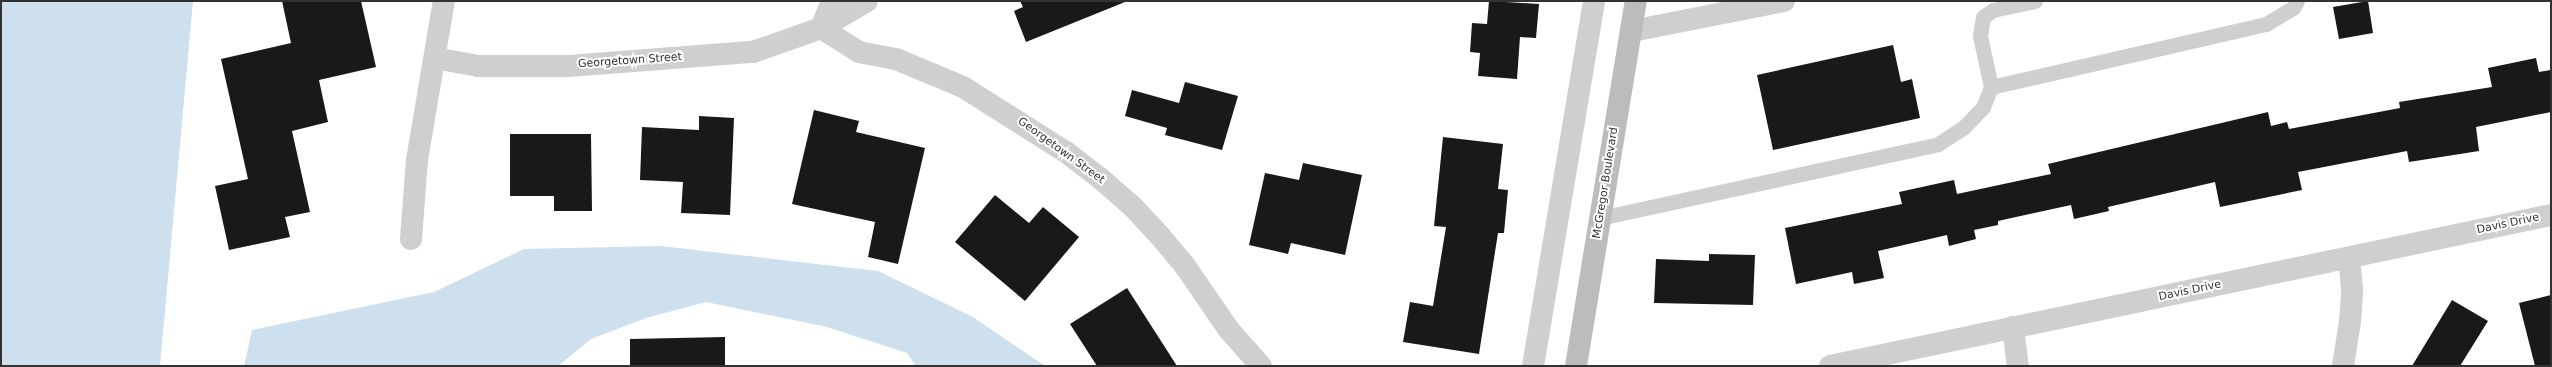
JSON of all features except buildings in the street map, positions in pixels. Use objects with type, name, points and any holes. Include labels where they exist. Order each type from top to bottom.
[{"type":"main road","name":"McGregor Boulevard","points":[[1576,366],[1636,1]]},
{"type":"street","points":[[411,239],[416,168],[444,1]]},
{"type":"street","points":[[821,28],[832,1]]},
{"type":"street","name":"Georgetown Street","points":[[435,58],[478,66],[569,66],[753,52],[821,28],[867,1]]},
{"type":"street","points":[[1533,366],[1594,1]]},
{"type":"street","points":[[1632,31],[1784,1]]},
{"type":"street","name":"Georgetown Street","points":[[821,28],[859,52],[896,59],[963,88],[1066,152],[1133,207],[1160,236],[1185,266],[1229,330],[1261,366]]},
{"type":"street","name":"Davis Drive","points":[[1830,366],[2551,215]]},
{"type":"street","points":[[2343,366],[2350,322],[2352,290],[2349,258]]},
{"type":"street","points":[[2013,327],[2018,366]]},
{"type":"lane","points":[[1600,218],[1938,144],[1964,128],[1983,107],[1991,87],[1980,36],[1983,17],[1993,10],[2034,1]]},
{"type":"lane","points":[[1991,87],[2266,24],[2293,8],[2297,1]]},
{"type":"water","points":[[1,1],[193,1],[160,366],[1,366]]},
{"type":"water","points":[[661,246],[878,271],[973,317],[1045,366],[916,366],[907,353],[827,327],[706,302],[646,318],[591,339],[558,366],[244,366],[252,330],[434,292],[524,249]]}]
